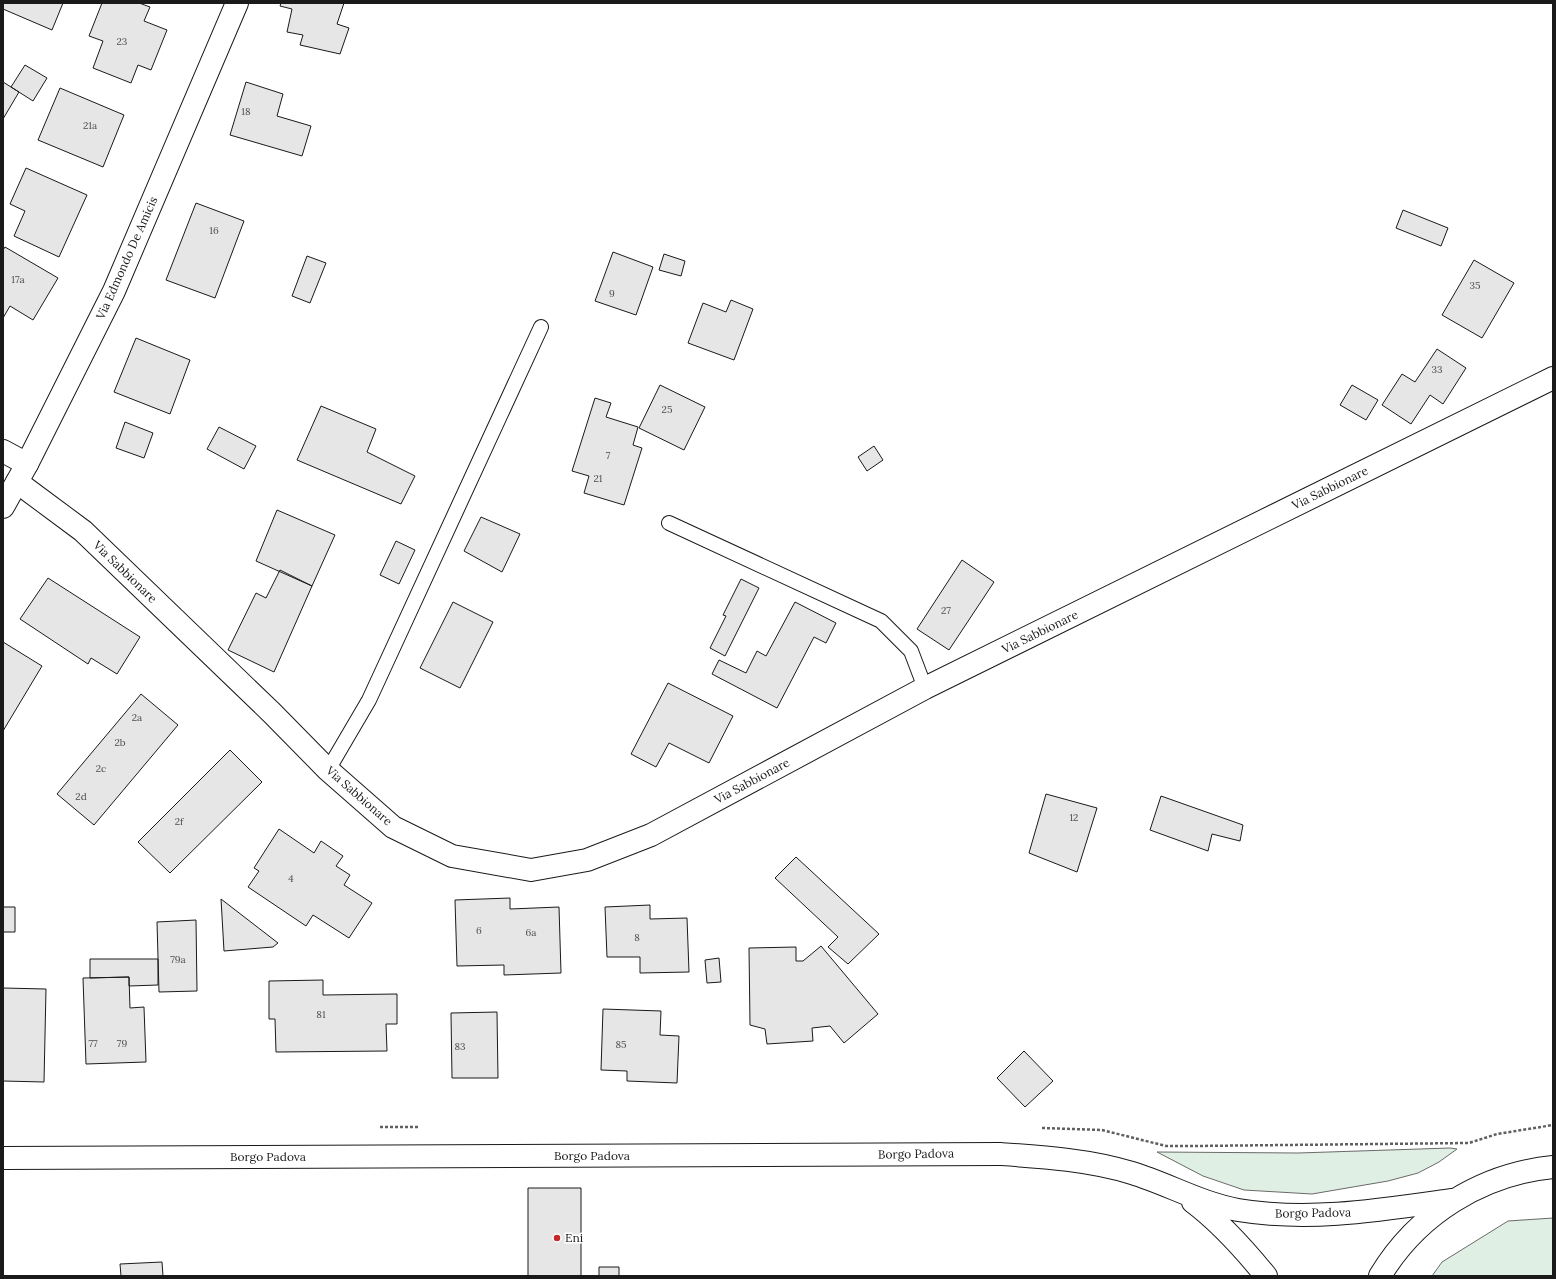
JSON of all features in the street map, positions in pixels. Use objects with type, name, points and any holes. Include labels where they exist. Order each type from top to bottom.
[{"type":"street","name":"Via Edmondo De Amicis","points":[[3,507],[22,473],[114,290],[237,3]]},
{"type":"street","name":"Via Sabbionare","points":[[3,451],[22,473],[272,713],[328,770],[394,827],[452,856],[531,870],[587,860],[651,835],[925,688],[1553,378]]},
{"type":"street","name":"Borgo Padova","points":[[3,1158],[1000,1154],[1055,1158],[1118,1169],[1146,1178],[1176,1191],[1218,1206],[1289,1216],[1329,1215],[1452,1200]]},
{"type":"street","points":[[1380,1276],[1390,1259],[1418,1227],[1452,1200],[1490,1181],[1532,1169],[1553,1167]]},
{"type":"street","name":"Borgo Padova","points":[[1176,1191],[1217,1222],[1235,1239],[1266,1276]]},
{"type":"lane","points":[[328,770],[369,700],[541,327]]},
{"type":"lane","points":[[669,523],[881,622],[911,651],[925,688]]},
{"type":"path","points":[[1040,1128],[1102,1130],[1166,1146],[1202,1146],[1469,1143],[1497,1134],[1553,1125]]},
{"type":"green space","points":[[1457,1149],[1439,1162],[1418,1173],[1388,1181],[1312,1194],[1244,1190],[1203,1176],[1157,1152],[1298,1153]]},
{"type":"green space","points":[[1553,1218],[1553,1276],[1432,1276],[1442,1262],[1508,1221]]},
{"type":"building","points":[[3,3],[63,3],[52,30],[3,9]]},
{"type":"building","points":[[102,3],[139,3],[150,7],[144,21],[167,30],[151,70],[138,65],[131,83],[93,68],[103,41],[89,36]]},
{"type":"building","points":[[281,3],[344,3],[337,24],[349,28],[340,54],[300,45],[303,35],[287,32],[292,9],[280,6]]},
{"type":"building","points":[[25,65],[47,78],[33,101],[11,87]]},
{"type":"building","points":[[3,82],[19,92],[3,119]]},
{"type":"building","points":[[246,82],[283,94],[277,116],[311,126],[302,156],[230,135]]},
{"type":"building","points":[[60,88],[124,115],[103,167],[38,140]]},
{"type":"building","points":[[26,168],[87,195],[59,257],[14,236],[25,211],[10,204]]},
{"type":"building","points":[[196,203],[244,221],[215,298],[166,280]]},
{"type":"building","points":[[1403,210],[1448,228],[1441,246],[1396,228]]},
{"type":"building","points":[[5,247],[58,278],[33,320],[10,306],[3,318],[3,250]]},
{"type":"building","points":[[613,252],[653,267],[636,315],[595,301]]},
{"type":"building","points":[[664,254],[685,261],[681,276],[659,270]]},
{"type":"building","points":[[307,256],[326,263],[310,303],[292,296]]},
{"type":"building","points":[[1474,260],[1514,283],[1482,338],[1442,315]]},
{"type":"building","points":[[731,300],[753,309],[734,360],[688,343],[703,303],[726,312]]},
{"type":"building","points":[[136,338],[190,360],[170,414],[114,392]]},
{"type":"building","points":[[1437,349],[1466,368],[1443,404],[1430,395],[1411,424],[1382,405],[1402,374],[1415,382]]},
{"type":"building","points":[[660,385],[705,407],[684,450],[639,428]]},
{"type":"building","points":[[1352,385],[1378,400],[1366,420],[1340,405]]},
{"type":"building","points":[[595,398],[611,403],[606,417],[638,427],[633,445],[642,448],[624,505],[584,493],[589,476],[572,471]]},
{"type":"building","points":[[321,406],[376,429],[367,452],[415,476],[401,504],[297,460]]},
{"type":"building","points":[[125,422],[153,433],[144,458],[116,448]]},
{"type":"building","points":[[219,427],[256,446],[244,469],[207,449]]},
{"type":"building","points":[[874,446],[883,460],[867,471],[858,457]]},
{"type":"building","points":[[277,510],[335,535],[312,586],[256,561]]},
{"type":"building","points":[[481,517],[520,534],[502,572],[464,551]]},
{"type":"building","points":[[396,541],[415,550],[399,584],[380,575]]},
{"type":"building","points":[[962,560],[994,582],[949,650],[917,629]]},
{"type":"building","points":[[280,570],[312,586],[274,672],[228,650],[256,593],[266,598]]},
{"type":"building","points":[[48,578],[140,637],[117,674],[91,658],[88,664],[20,619]]},
{"type":"building","points":[[741,579],[759,588],[725,656],[710,648],[726,616],[723,615]]},
{"type":"building","points":[[453,602],[493,622],[460,688],[420,668]]},
{"type":"building","points":[[795,602],[836,623],[826,643],[814,637],[777,708],[712,674],[719,660],[746,673],[757,651],[766,656]]},
{"type":"building","points":[[3,642],[42,666],[3,731]]},
{"type":"building","points":[[668,683],[733,716],[709,763],[669,743],[656,767],[631,754]]},
{"type":"building","points":[[141,694],[178,725],[94,825],[57,794]]},
{"type":"building","points":[[230,750],[262,782],[170,873],[138,842]]},
{"type":"building","points":[[1046,794],[1097,808],[1077,872],[1029,853]]},
{"type":"building","points":[[1161,796],[1243,825],[1240,841],[1212,834],[1208,851],[1150,830]]},
{"type":"building","points":[[279,829],[314,853],[321,841],[343,856],[336,866],[350,875],[344,885],[372,903],[349,938],[313,915],[306,926],[248,887],[259,871],[254,868]]},
{"type":"building","points":[[796,857],[879,934],[848,964],[828,947],[838,937],[775,878]]},
{"type":"building","points":[[510,898],[510,909],[559,907],[561,973],[504,975],[504,965],[457,966],[455,900]]},
{"type":"building","points":[[221,899],[278,943],[273,947],[224,951]]},
{"type":"building","points":[[650,905],[650,919],[687,918],[689,972],[640,973],[640,957],[607,957],[605,907]]},
{"type":"building","points":[[3,907],[15,907],[15,932],[3,932]]},
{"type":"building","points":[[196,920],[197,991],[159,992],[157,922]]},
{"type":"building","points":[[821,946],[878,1014],[844,1043],[830,1026],[812,1028],[813,1041],[767,1044],[765,1029],[750,1025],[749,948],[796,947],[796,961],[803,961]]},
{"type":"building","points":[[719,958],[721,982],[707,983],[705,960]]},
{"type":"building","points":[[90,959],[158,959],[158,985],[129,986],[129,977],[90,978]]},
{"type":"building","points":[[129,977],[130,1008],[144,1007],[146,1062],[86,1064],[83,978]]},
{"type":"building","points":[[323,980],[323,995],[397,994],[397,1024],[386,1024],[387,1051],[276,1052],[275,1019],[269,1019],[269,981]]},
{"type":"building","points":[[3,988],[46,989],[44,1082],[3,1081]]},
{"type":"building","points":[[603,1009],[661,1011],[660,1035],[679,1036],[677,1083],[627,1081],[627,1071],[601,1070]]},
{"type":"building","points":[[497,1012],[498,1078],[452,1078],[451,1013]]},
{"type":"building","points":[[1024,1051],[1053,1081],[1025,1107],[997,1078]]},
{"type":"building","points":[[528,1188],[581,1188],[581,1276],[528,1276]]},
{"type":"building","points":[[162,1262],[163,1276],[121,1276],[120,1264]]},
{"type":"building","points":[[599,1267],[619,1267],[619,1276],[599,1276]]},
{"type":"place","name":"Eni","points":[[557,1238]]}]
